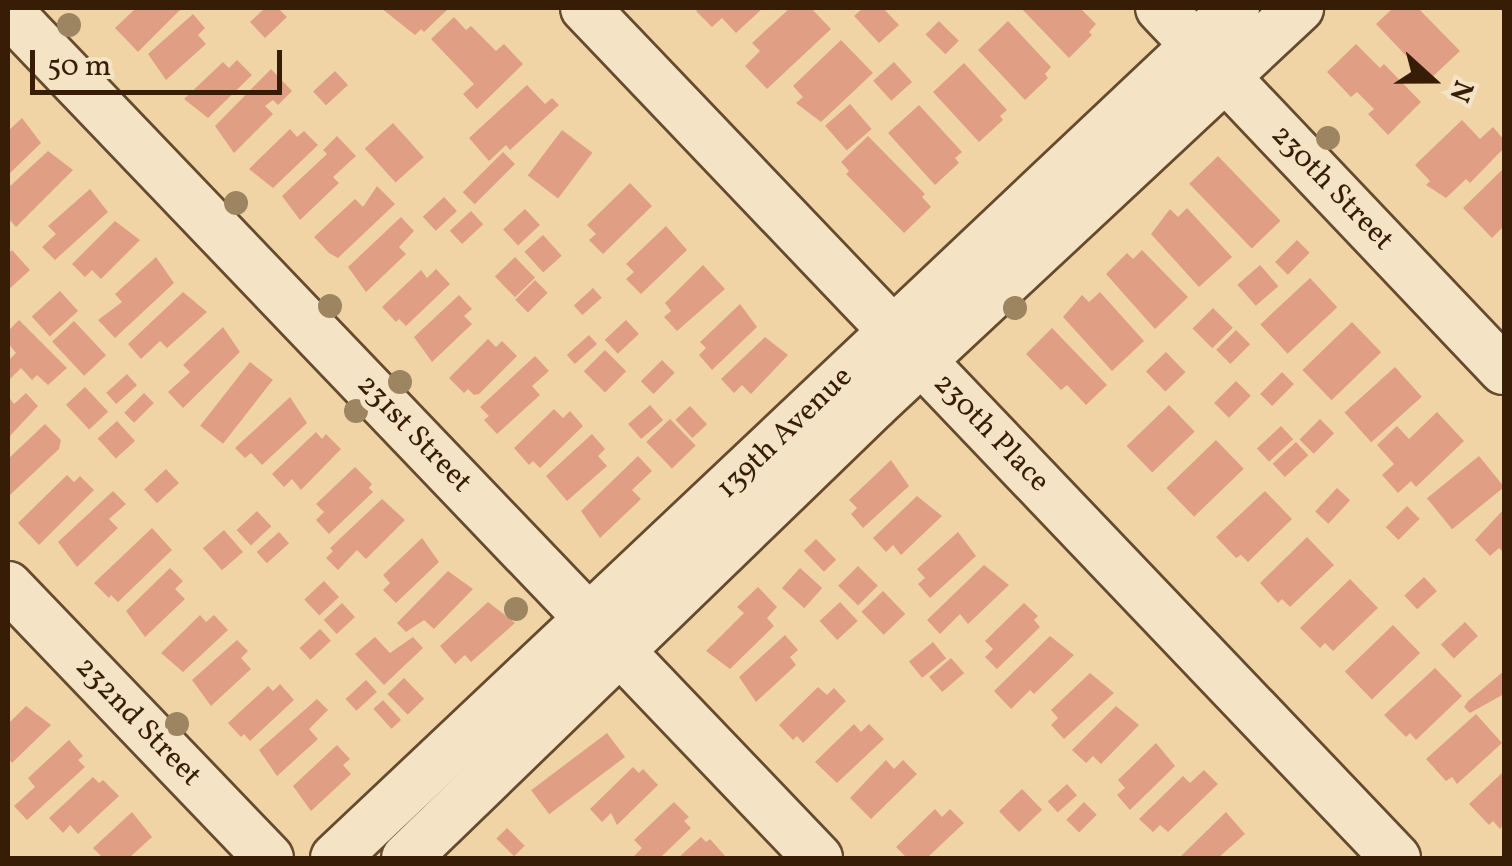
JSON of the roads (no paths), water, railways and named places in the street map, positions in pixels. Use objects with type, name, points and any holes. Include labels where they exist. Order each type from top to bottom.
[{"type":"street","name":"230th Place","points":[[585,8],[1396,858]]},
{"type":"street","name":"230th Street","points":[[1160,8],[1504,370]]},
{"type":"street","name":"139th Avenue","points":[[1211,61],[1234,8]]},
{"type":"street","name":"139th Avenue","points":[[335,858],[606,634],[1211,61],[1299,8]]},
{"type":"street","name":"231st Street","points":[[8,11],[818,858]]},
{"type":"street","name":"232nd Street","points":[[8,586],[269,858]]},
{"type":"street","name":"139th Avenue","points":[[406,858],[606,634]]}]
